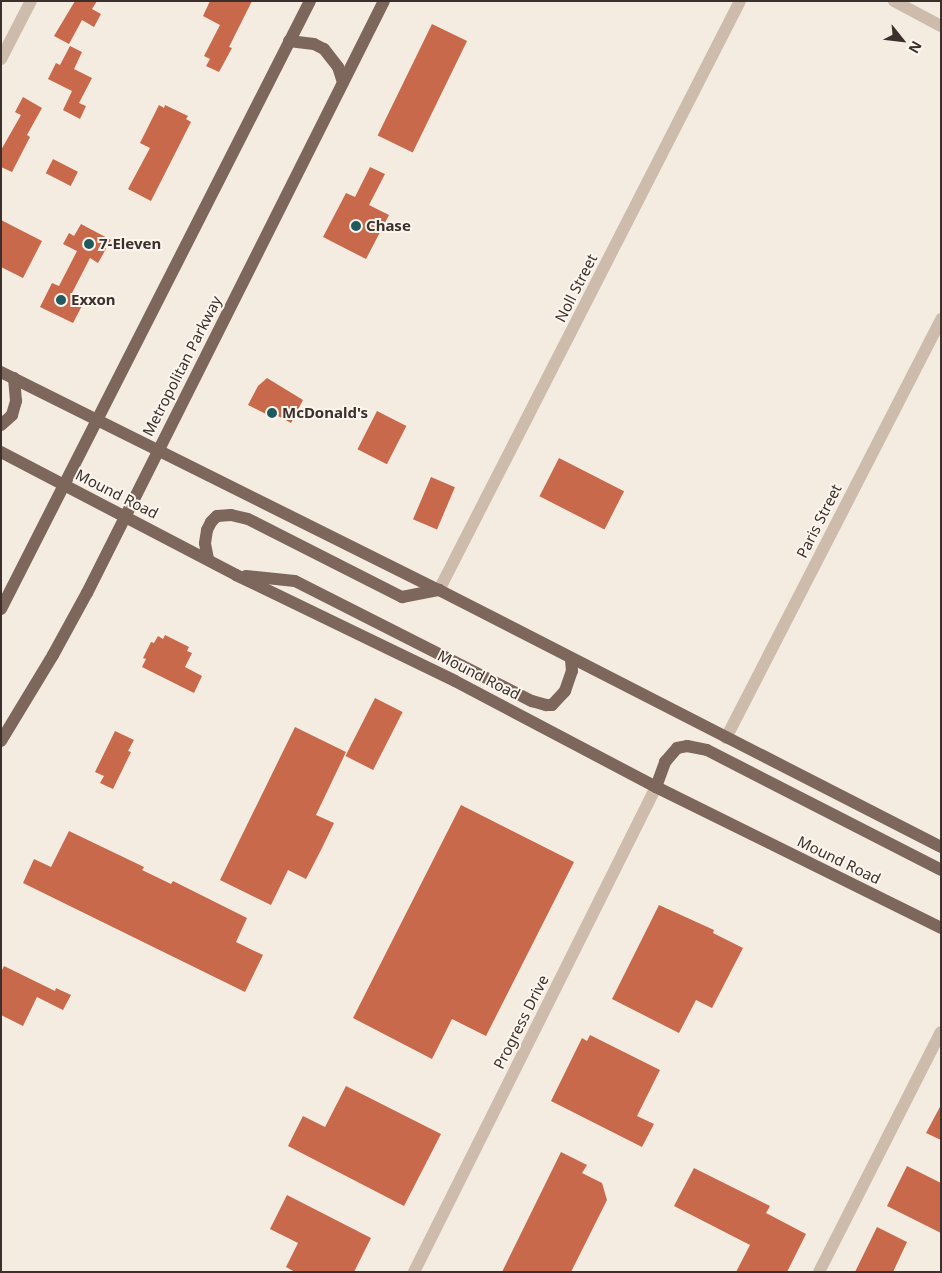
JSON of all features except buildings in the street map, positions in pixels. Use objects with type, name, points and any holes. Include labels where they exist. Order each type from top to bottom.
[{"type":"main road","points":[[1,609],[310,1]]},
{"type":"main road","name":"Metropolitan Parkway","points":[[1,740],[62,639],[384,1]]},
{"type":"main road","points":[[289,41],[314,44],[324,49],[338,67],[343,82]]},
{"type":"main road","points":[[1,372],[439,590],[941,847]]},
{"type":"main road","points":[[1,425],[12,415],[16,401],[14,378]]},
{"type":"main road","name":"Mound Road","points":[[1,452],[236,575],[463,686],[656,787],[941,928]]},
{"type":"main road","points":[[208,559],[205,543],[207,530],[211,522],[217,516],[231,515],[248,519],[402,597],[439,590]]},
{"type":"main road","points":[[236,575],[295,581],[532,701],[546,705],[552,705],[565,691],[572,671],[571,659]]},
{"type":"main road","points":[[656,787],[665,762],[677,748],[687,746],[707,750],[941,870]]},
{"type":"street","points":[[1,59],[31,1]]},
{"type":"street","name":"Noll Street","points":[[439,590],[740,1]]},
{"type":"street","points":[[894,1],[941,26]]},
{"type":"street","name":"Paris Street","points":[[726,738],[941,320]]},
{"type":"street","name":"Progress Drive","points":[[414,1272],[656,787]]},
{"type":"street","points":[[819,1272],[941,1032]]},
{"type":"place","name":"Chase","points":[[356,226]]},
{"type":"place","name":"7-Eleven","points":[[89,244]]},
{"type":"place","name":"Exxon","points":[[61,300]]},
{"type":"place","name":"McDonald's","points":[[272,413]]}]
